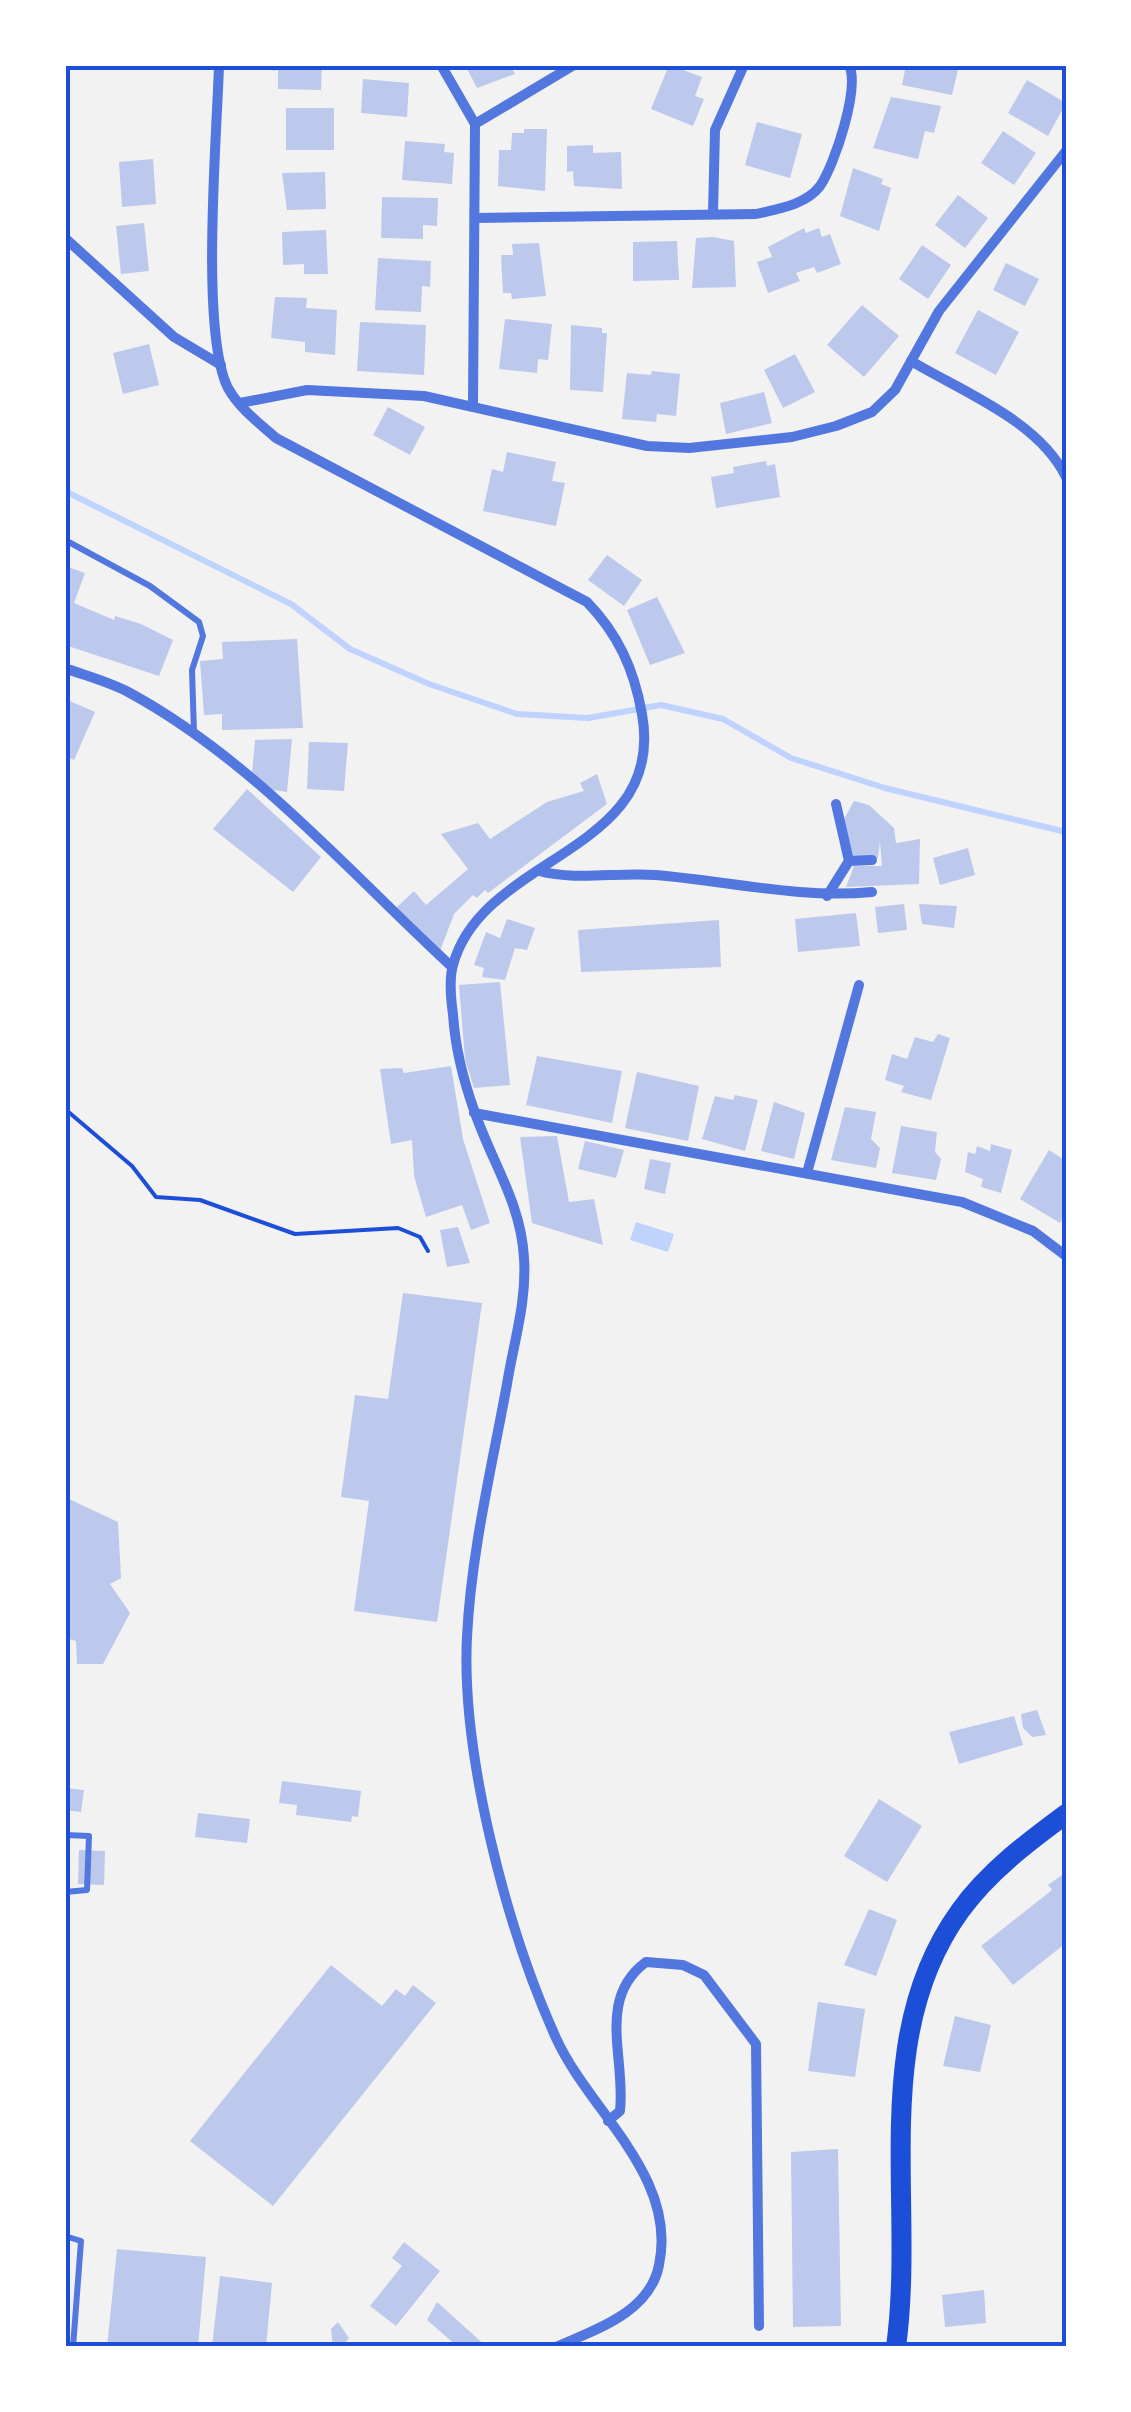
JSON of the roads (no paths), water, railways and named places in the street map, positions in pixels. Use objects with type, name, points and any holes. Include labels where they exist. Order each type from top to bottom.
[{"type":"main road","points":[[896,2347],[903,2067],[919,1988],[960,1911],[1012,1854],[1066,1814]]},
{"type":"street","points":[[218,65],[214,288],[221,365],[228,388],[276,438],[587,602],[612,628],[639,694],[644,722],[640,769],[632,798],[471,926],[452,967],[456,1052],[474,1113],[516,1204],[524,1255],[525,1298],[501,1419],[467,1639],[475,1750],[486,1816],[524,1953],[557,2042],[644,2174],[662,2244],[659,2270],[650,2288],[616,2320],[556,2347]]},
{"type":"street","points":[[441,65],[474,124],[473,405]]},
{"type":"street","points":[[474,124],[574,65]]},
{"type":"street","points":[[713,213],[715,130],[744,65]]},
{"type":"street","points":[[475,218],[756,214],[790,207],[820,187],[850,107],[855,78],[849,65]]},
{"type":"street","points":[[240,403],[307,390],[424,396],[648,446],[727,446],[792,437],[872,412],[895,390],[940,310],[1066,152]]},
{"type":"street","points":[[65,238],[174,337],[221,365]]},
{"type":"street","points":[[911,361],[1034,435],[1056,457],[1066,477]]},
{"type":"street","points":[[65,668],[126,690],[194,734],[263,789],[452,967]]},
{"type":"street","points":[[828,896],[849,861],[836,804]]},
{"type":"street","points":[[849,861],[872,860]]},
{"type":"street","points":[[539,871],[555,875],[653,875],[828,896],[872,892]]},
{"type":"street","points":[[807,1173],[859,985]]},
{"type":"street","points":[[474,1113],[962,1202],[1033,1231],[1066,1256]]},
{"type":"street","points":[[608,2120],[620,2111],[616,2020],[620,1990],[630,1974],[646,1962],[683,1965],[704,1975],[756,2044],[759,2326]]},
{"type":"lane","points":[[65,540],[150,586],[199,622],[202,636],[192,670],[194,734]]},
{"type":"lane","points":[[65,1834],[89,1836],[88,1890],[65,1892]]},
{"type":"lane","points":[[65,2236],[81,2241],[74,2347]]},
{"type":"water","points":[[636,1222],[674,1234],[668,1252],[630,1240]]},
{"type":"waterway","points":[[65,491],[291,604],[350,649],[429,684],[517,714],[588,718],[661,705],[723,719],[791,758],[885,788],[1066,832]]}]
